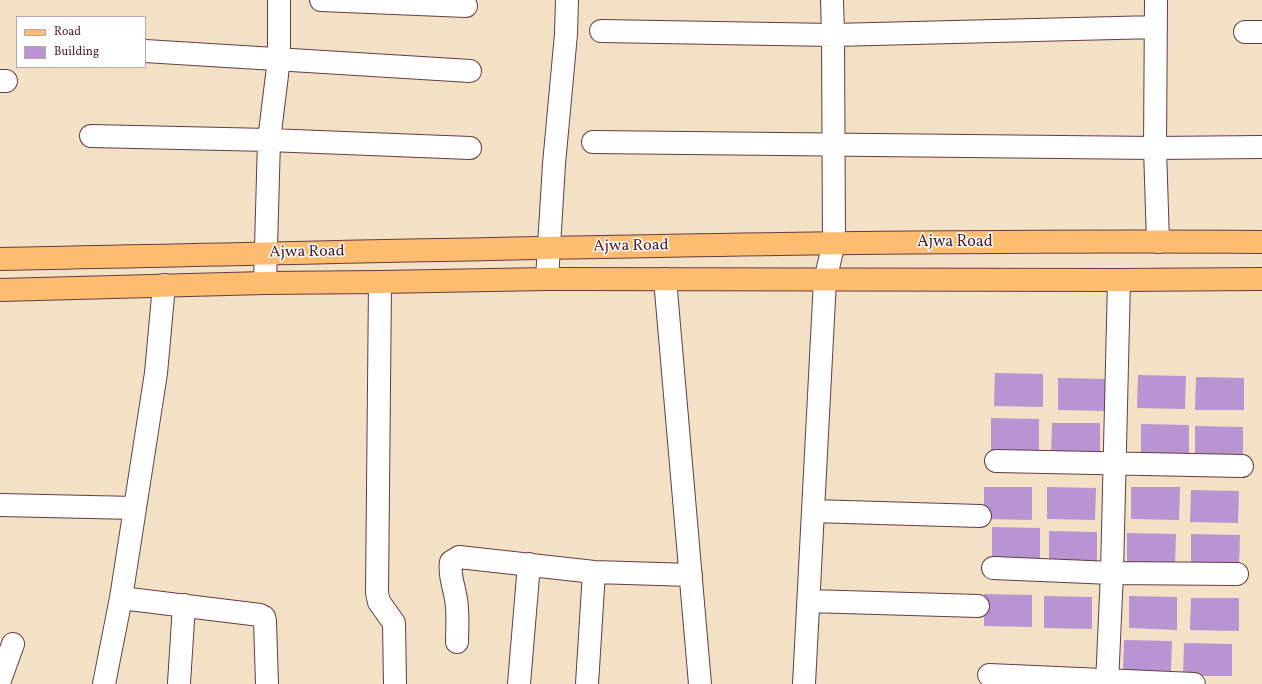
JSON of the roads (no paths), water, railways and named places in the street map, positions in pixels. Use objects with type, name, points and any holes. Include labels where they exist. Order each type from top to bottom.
[{"type":"main road","name":"Ajwa Road","points":[[0,259],[834,243],[1262,242]]},
{"type":"main road","name":"Ajwa Road","points":[[0,290],[164,285],[546,279],[1262,279]]},
{"type":"street","points":[[265,283],[269,140],[279,59],[279,0]]},
{"type":"street","points":[[321,0],[466,6]]},
{"type":"street","points":[[546,279],[554,164],[566,34],[567,0]]},
{"type":"street","points":[[804,684],[825,280],[834,243],[832,0]]},
{"type":"street","points":[[1156,0],[1155,148],[1158,242]]},
{"type":"street","points":[[601,31],[833,35],[1156,27]]},
{"type":"street","points":[[146,51],[470,71]]},
{"type":"street","points":[[91,136],[269,140],[470,148]]},
{"type":"street","points":[[593,142],[1155,148],[1262,147]]},
{"type":"street","points":[[665,279],[700,684]]},
{"type":"street","points":[[1107,682],[1112,574],[1119,280]]},
{"type":"street","points":[[380,282],[377,593],[379,602],[394,624],[395,684]]},
{"type":"street","points":[[104,684],[121,598],[156,373],[164,285]]},
{"type":"street","points":[[996,461],[1242,466]]},
{"type":"street","points":[[0,505],[135,508]]},
{"type":"street","points":[[813,510],[980,516]]},
{"type":"street","points":[[457,642],[457,604],[456,594],[451,580],[450,568],[451,562],[459,557],[594,572],[691,575]]},
{"type":"street","points":[[519,684],[529,564]]},
{"type":"street","points":[[994,568],[1112,574],[1237,574]]},
{"type":"street","points":[[587,684],[594,572]]},
{"type":"street","points":[[121,598],[260,615],[264,617],[267,684]]},
{"type":"street","points":[[809,600],[978,606]]},
{"type":"street","points":[[179,683],[184,605]]},
{"type":"street","points":[[0,680],[13,644]]},
{"type":"street","points":[[989,675],[1107,682],[1194,684]]}]
